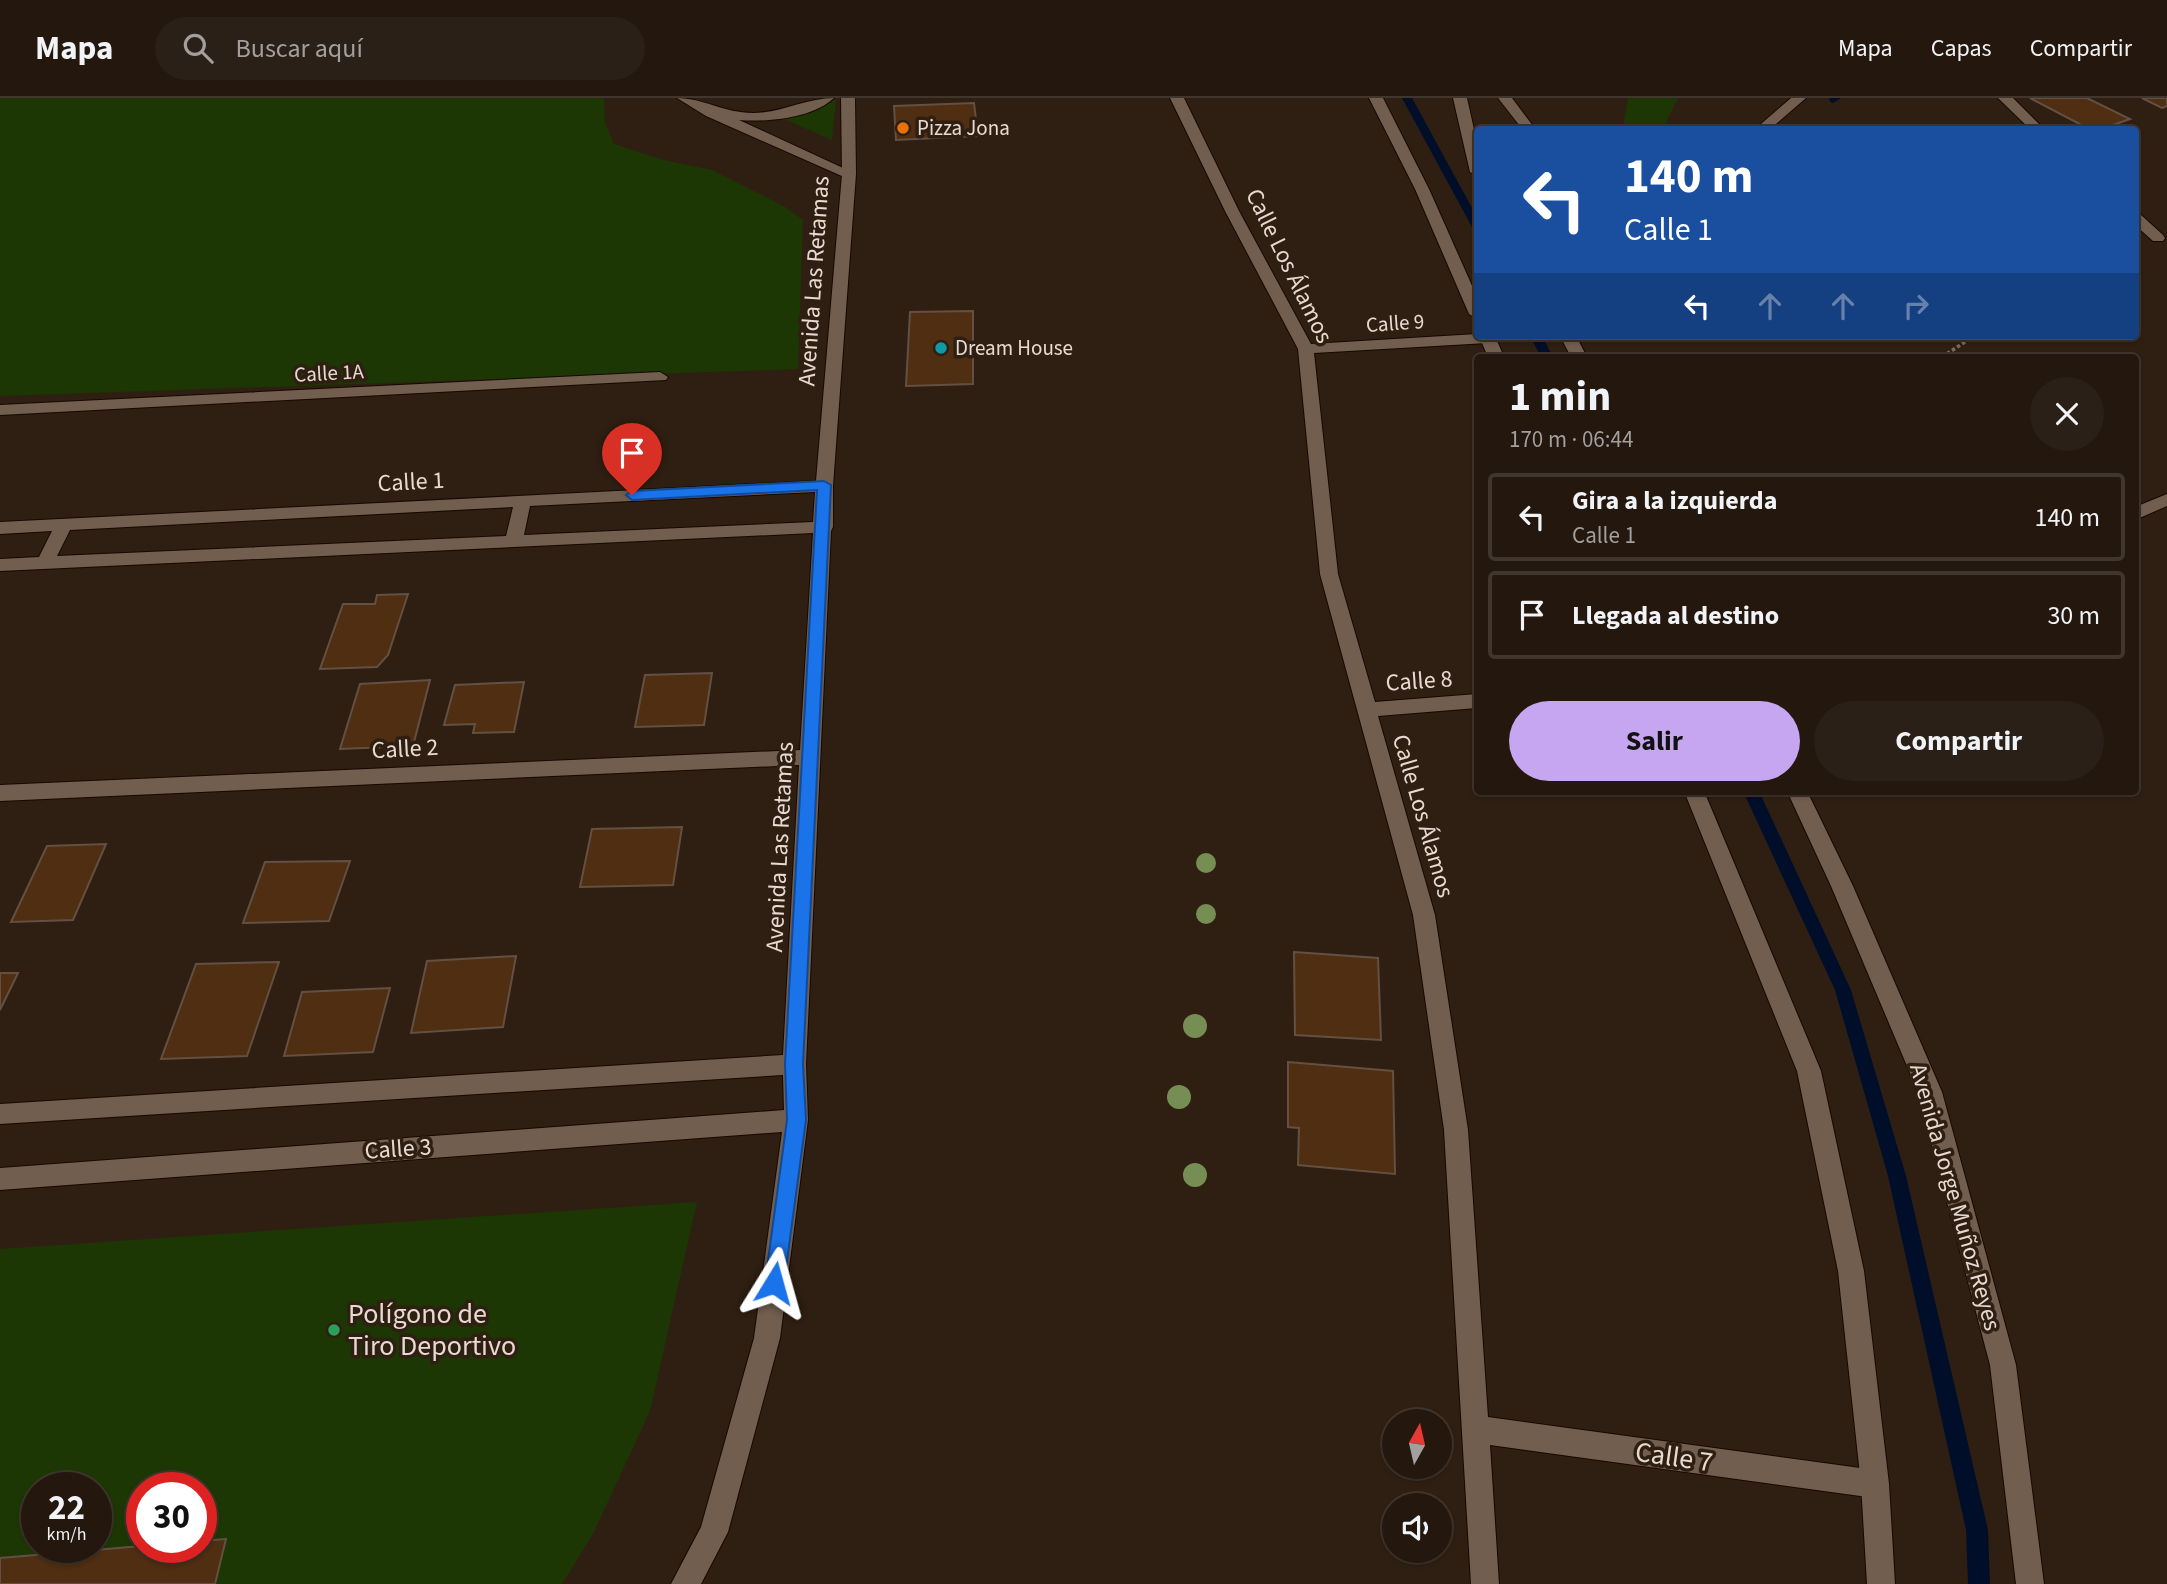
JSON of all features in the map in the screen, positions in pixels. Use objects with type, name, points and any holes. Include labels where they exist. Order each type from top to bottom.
[{"type":"street","points":[[684,98],[711,113],[849,174]]},
{"type":"street","points":[[711,113],[744,117],[768,115],[792,111],[827,98]]},
{"type":"street","name":"Avenida Las Retamas","points":[[685,1584],[713,1532],[767,1338],[796,1120],[794,1064],[824,527],[824,485],[849,174],[848,98]]},
{"type":"street","name":"Calle Los Álamos","points":[[1177,98],[1237,221],[1306,349],[1329,574],[1424,915],[1456,1130],[1485,1584]]},
{"type":"street","points":[[1376,98],[1422,188],[1474,307]]},
{"type":"street","points":[[1460,98],[1474,162]]},
{"type":"street","points":[[1505,98],[1527,126]]},
{"type":"street","points":[[1766,126],[1799,98]]},
{"type":"street","points":[[2005,98],[2035,126]]},
{"type":"street","points":[[2139,221],[2158,238]]},
{"type":"street","name":"Calle 9","points":[[1306,349],[1474,338]]},
{"type":"street","name":"Calle 1A","points":[[0,410],[660,377]]},
{"type":"street","name":"Calle 1","points":[[0,528],[824,485]]},
{"type":"street","points":[[2139,512],[2167,499]]},
{"type":"street","points":[[514,541],[523,501]]},
{"type":"street","points":[[45,563],[64,524]]},
{"type":"street","points":[[0,565],[824,527]]},
{"type":"street","name":"Calle 8","points":[[1366,710],[1474,701]]},
{"type":"street","name":"Calle 2","points":[[0,793],[812,757]]},
{"type":"street","points":[[1696,795],[1809,1071],[1851,1271],[1875,1484],[1881,1584]]},
{"type":"street","name":"Avenida Jorge Muñoz Reyes","points":[[1799,795],[1842,886],[1930,1092],[2003,1366],[2031,1584]]},
{"type":"street","points":[[0,1114],[794,1064]]},
{"type":"street","name":"Calle 3","points":[[0,1179],[796,1120]]},
{"type":"street","name":"Calle 7","points":[[1474,1429],[1875,1484]]},
{"type":"path","points":[[1947,354],[1968,340]]},
{"type":"green space","points":[[0,98],[604,98],[605,122],[614,144],[663,160],[712,170],[785,207],[803,220],[798,369],[0,396]]},
{"type":"green space","points":[[1628,98],[1678,98],[1664,126],[1623,126]]},
{"type":"green space","points":[[836,99],[832,140],[775,115],[810,109]]},
{"type":"green space","name":"Polígono de Tiro Deportivo","points":[[697,1202],[650,1411],[593,1534],[562,1584],[0,1584],[0,1249]]},
{"type":"building","points":[[2030,98],[2087,98],[2130,119],[2110,126],[2083,126]]},
{"type":"building","points":[[2142,98],[2167,98],[2167,106],[2162,108]]},
{"type":"building","points":[[974,103],[978,136],[896,140],[894,106]]},
{"type":"building","name":"Dream House","points":[[973,311],[973,384],[906,386],[910,312]]},
{"type":"building","points":[[408,594],[388,655],[377,667],[320,669],[343,604],[375,604],[377,595]]},
{"type":"building","points":[[712,673],[704,725],[635,727],[645,675]]},
{"type":"building","points":[[430,680],[413,746],[340,749],[360,684]]},
{"type":"building","points":[[524,682],[514,732],[473,733],[475,724],[444,725],[455,685]]},
{"type":"building","points":[[682,827],[673,885],[580,887],[592,829]]},
{"type":"building","points":[[106,844],[73,920],[11,922],[47,846]]},
{"type":"building","points":[[350,861],[329,921],[243,923],[265,862]]},
{"type":"building","points":[[1294,952],[1378,958],[1381,1040],[1295,1035]]},
{"type":"building","points":[[516,956],[503,1027],[411,1033],[427,961]]},
{"type":"building","points":[[279,962],[247,1056],[161,1059],[196,964]]},
{"type":"building","points":[[0,973],[18,973],[0,1010]]},
{"type":"building","points":[[390,988],[373,1052],[284,1056],[302,992]]},
{"type":"building","points":[[1288,1062],[1393,1071],[1395,1174],[1298,1165],[1299,1128],[1288,1127]]},
{"type":"building","points":[[226,1539],[215,1584],[0,1584],[0,1558],[21,1556],[21,1563],[112,1563],[112,1549],[126,1547],[126,1563],[217,1563],[217,1540]]},
{"type":"waterway","points":[[1407,98],[1474,221]]},
{"type":"waterway","points":[[1538,340],[1545,354]]},
{"type":"waterway","points":[[1753,795],[1843,990],[1897,1176],[1977,1530],[1979,1584]]},
{"type":"place","name":"Pizza Jona","points":[[903,128]]},
{"type":"place","name":"Dream House","points":[[941,348]]},
{"type":"place","name":"Polígono de Tiro Deportivo","points":[[334,1330]]},
{"type":"route","points":[[632,495],[824,485],[824,527],[794,1064],[796,1120],[774,1283]]}]
